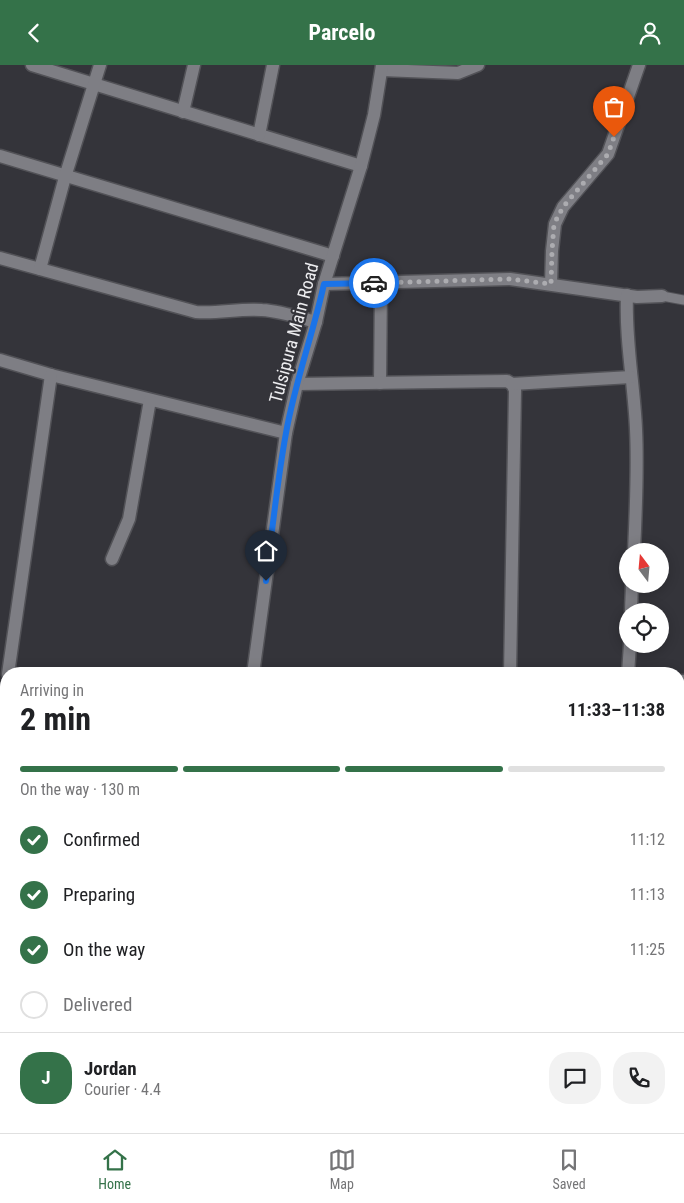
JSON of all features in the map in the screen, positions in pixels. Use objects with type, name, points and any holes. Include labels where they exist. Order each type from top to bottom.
[{"type":"street","points":[[32,65],[361,166]]},
{"type":"street","points":[[40,269],[65,177],[100,65]]},
{"type":"street","points":[[183,112],[194,65]]},
{"type":"street","points":[[259,135],[273,65]]},
{"type":"street","points":[[382,67],[458,73],[478,65]]},
{"type":"street","points":[[551,284],[554,224],[563,207],[608,154],[639,65]]},
{"type":"street","name":"Tulsipura Main Road","points":[[254,667],[286,433],[297,384],[316,322],[324,284],[361,166],[374,115],[382,67]]},
{"type":"street","points":[[0,156],[333,256]]},
{"type":"street","points":[[0,258],[196,312],[213,313],[246,309],[276,311],[316,322]]},
{"type":"street","points":[[324,284],[510,279],[627,295],[662,296]]},
{"type":"street","points":[[380,383],[381,283]]},
{"type":"street","points":[[627,295],[626,323],[636,427],[637,485],[634,543]]},
{"type":"street","points":[[0,360],[51,375],[286,433]]},
{"type":"street","points":[[9,667],[51,375]]},
{"type":"street","points":[[512,384],[631,377]]},
{"type":"street","points":[[297,384],[507,381],[512,384],[515,390],[510,667]]},
{"type":"street","points":[[112,559],[129,519],[150,400]]},
{"type":"street","points":[[628,667],[629,653]]},
{"type":"lane","points":[[662,296],[684,300]]},
{"type":"way so far","points":[[374,283],[510,279],[551,284],[554,224],[563,207],[608,154],[614,137]]},
{"type":"route","points":[[266,581],[286,433],[297,384],[316,322],[324,284],[374,283]]}]
